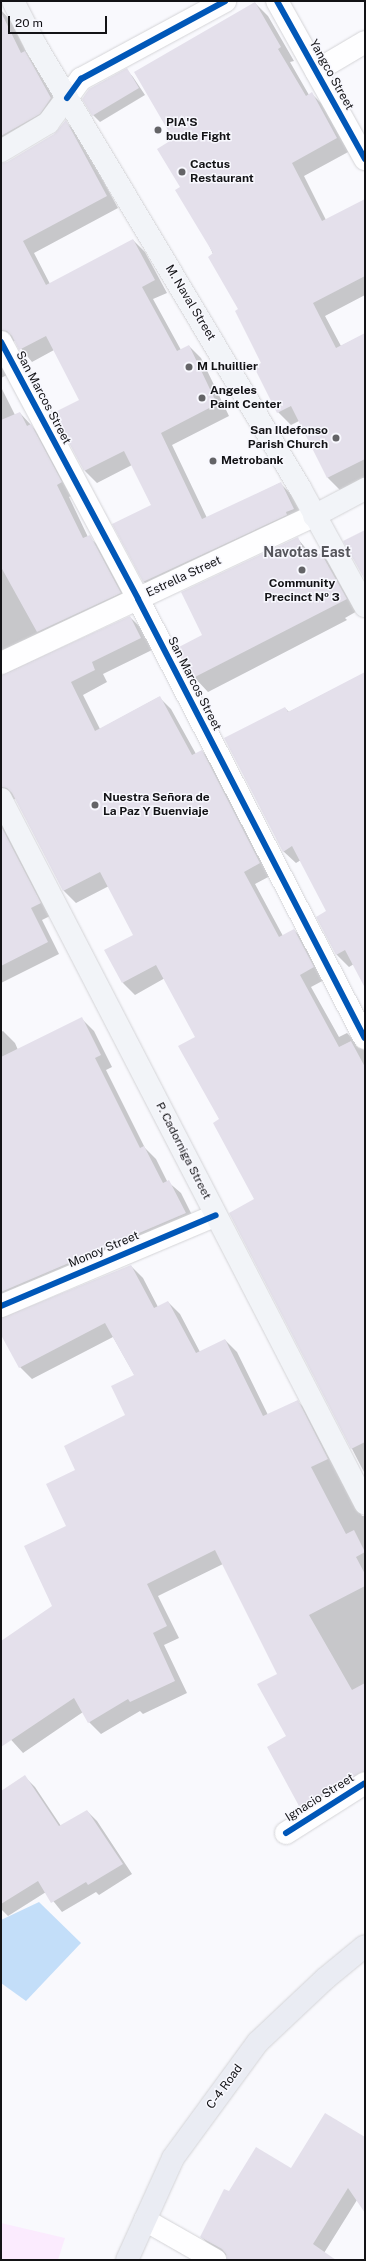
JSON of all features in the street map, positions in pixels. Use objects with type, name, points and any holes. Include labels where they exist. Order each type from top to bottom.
[{"type":"highway","name":"C-4 Road","points":[[128,2260],[173,2158],[258,2042],[326,1978],[365,1946]]},
{"type":"main road","name":"M. Naval Street","points":[[13,1],[36,46],[300,488],[314,516],[365,606]]},
{"type":"main road","points":[[1,151],[48,123],[67,98]]},
{"type":"main road","name":"Estrella Street","points":[[314,516],[365,489]]},
{"type":"main road","name":"P. Cadorniga Street","points":[[1,799],[365,1502]]},
{"type":"street","points":[[67,98],[81,79],[225,1]]},
{"type":"street","name":"Yangco Street","points":[[277,1],[364,155]]},
{"type":"street","points":[[316,71],[365,42]]},
{"type":"street","name":"San Marcos Street","points":[[1,342],[138,599],[365,1038]]},
{"type":"street","name":"Estrella Street","points":[[1,663],[314,516]]},
{"type":"street","name":"Monoy Street","points":[[1,1306],[216,1215]]},
{"type":"street","name":"Ignacio Street","points":[[286,1833],[365,1783]]},
{"type":"street","points":[[145,2220],[215,2260]]},
{"type":"shaded area","points":[[1,2223],[65,2238],[58,2260],[1,2260]]},
{"type":"water","points":[[39,1902],[81,1943],[26,2001],[1,1983],[1,1920]]},
{"type":"building","points":[[255,2],[281,47],[278,49],[306,96],[312,92],[337,138],[292,163],[322,221],[365,199],[365,276],[313,303],[336,348],[365,333],[365,459],[327,478],[291,406],[277,413],[254,367],[261,363],[235,311],[238,309],[208,257],[213,253],[175,190],[180,187],[157,149],[173,139],[134,72]]},
{"type":"building","points":[[1,12],[21,53],[25,51],[51,98],[40,114],[1,136]]},
{"type":"building","points":[[127,68],[139,88],[92,116],[82,99],[89,89]]},
{"type":"building","points":[[66,120],[107,196],[23,241],[46,285],[133,239],[155,280],[142,287],[177,351],[189,345],[217,404],[161,433],[202,519],[281,482],[294,509],[286,512],[287,515],[143,582],[112,524],[151,505],[124,451],[84,471],[53,413],[79,400],[46,336],[19,350],[12,336],[7,331],[1,330],[1,163],[7,162],[54,134]]},
{"type":"building","points":[[20,412],[27,426],[31,424],[62,482],[57,485],[83,538],[90,535],[121,593],[37,632],[1,567],[1,420]]},
{"type":"building","points":[[365,530],[365,580],[343,541]]},
{"type":"building","points":[[298,537],[308,560],[321,553],[347,599],[193,678],[177,648],[202,635],[181,592]]},
{"type":"building","points":[[130,616],[141,638],[92,662],[95,670],[71,682],[95,731],[160,696],[192,755],[202,750],[260,863],[244,872],[279,937],[294,929],[314,967],[300,975],[339,1047],[351,1041],[365,1067],[365,1442],[351,1449],[229,1213],[254,1199],[213,1123],[219,1119],[178,1046],[195,1037],[156,965],[122,983],[104,950],[133,935],[100,872],[63,891],[12,793],[7,788],[1,787],[1,675]]},
{"type":"building","points":[[365,672],[365,988],[345,950],[336,955],[316,917],[326,911],[292,846],[283,852],[224,738],[285,707],[288,712]]},
{"type":"building","points":[[1,826],[41,903],[31,908],[48,942],[1,966]]},
{"type":"building","points":[[82,1017],[101,1055],[95,1058],[140,1148],[144,1146],[163,1183],[169,1180],[186,1213],[1,1292],[1,1057]]},
{"type":"building","points":[[131,1265],[154,1308],[168,1301],[196,1353],[225,1339],[263,1416],[298,1400],[328,1459],[311,1467],[346,1534],[354,1530],[365,1552],[356,1557],[365,1574],[365,1586],[309,1615],[352,1690],[365,1683],[365,1771],[299,1806],[267,1747],[286,1736],[257,1684],[277,1674],[215,1550],[147,1584],[167,1626],[153,1633],[175,1681],[130,1702],[128,1699],[88,1723],[74,1698],[1,1747],[1,1641],[52,1606],[24,1546],[66,1526],[46,1484],[75,1470],[64,1446],[125,1415],[111,1386],[134,1375],[105,1323],[19,1368],[1,1335],[1,1318]]},
{"type":"building","points":[[25,1775],[59,1826],[87,1810],[123,1864],[88,1885],[86,1882],[51,1903],[38,1881],[1,1904],[1,1791]]},
{"type":"building","points":[[325,2113],[365,2137],[365,2213],[348,2188],[313,2244],[336,2260],[227,2260],[226,2254],[222,2249],[200,2237],[224,2189],[229,2191],[256,2147],[291,2168]]},
{"type":"cycle path","points":[[67,98],[81,79],[225,1]]},
{"type":"cycle path","points":[[277,1],[365,159]]},
{"type":"cycle path","points":[[1,342],[138,599],[365,1038]]},
{"type":"cycle path","points":[[1,1306],[216,1215]]},
{"type":"cycle path","points":[[286,1833],[365,1783]]},
{"type":"place","name":"PIA'S budle Fight","points":[[158,130]]},
{"type":"place","name":"Cactus Restaurant","points":[[182,172]]},
{"type":"place","name":"M Lhuillier","points":[[189,367]]},
{"type":"place","name":"Angeles Paint Center","points":[[202,398]]},
{"type":"place","name":"San Ildefonso Parish Church","points":[[336,438]]},
{"type":"place","name":"Metrobank","points":[[213,461]]},
{"type":"place","name":"Community Precinct № 3","points":[[302,570]]},
{"type":"place","name":"Nuestra Señora de La Paz Y Buenviaje","points":[[95,805]]},
{"type":"district","name":"Navotas East","points":[[307,552]]}]
